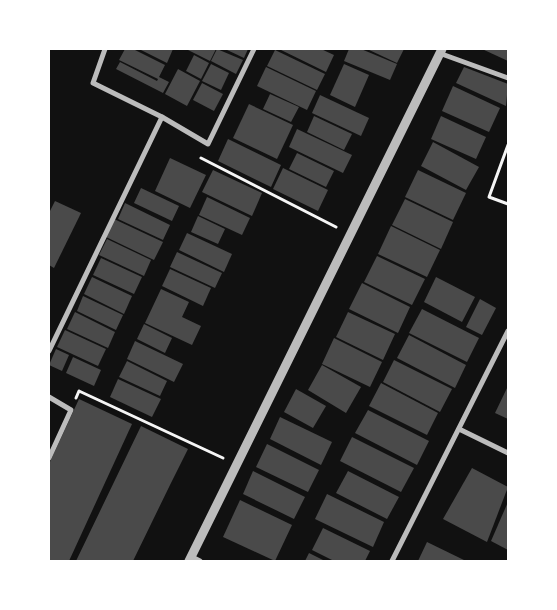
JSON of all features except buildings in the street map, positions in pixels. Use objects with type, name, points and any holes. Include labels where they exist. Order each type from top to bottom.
[{"type":"street","points":[[105,49],[93,82],[162,117],[205,142],[254,49]]},
{"type":"street","points":[[194,560],[440,51],[508,78]]},
{"type":"street","points":[[49,351],[162,117]]},
{"type":"street","points":[[392,561],[508,331]]},
{"type":"street","points":[[49,397],[71,410],[49,458]]},
{"type":"street","points":[[459,429],[508,453]]},
{"type":"path","points":[[205,142],[198,157],[336,227]]},
{"type":"path","points":[[508,145],[489,197],[508,204]]},
{"type":"path","points":[[71,410],[79,391],[224,459]]}]
